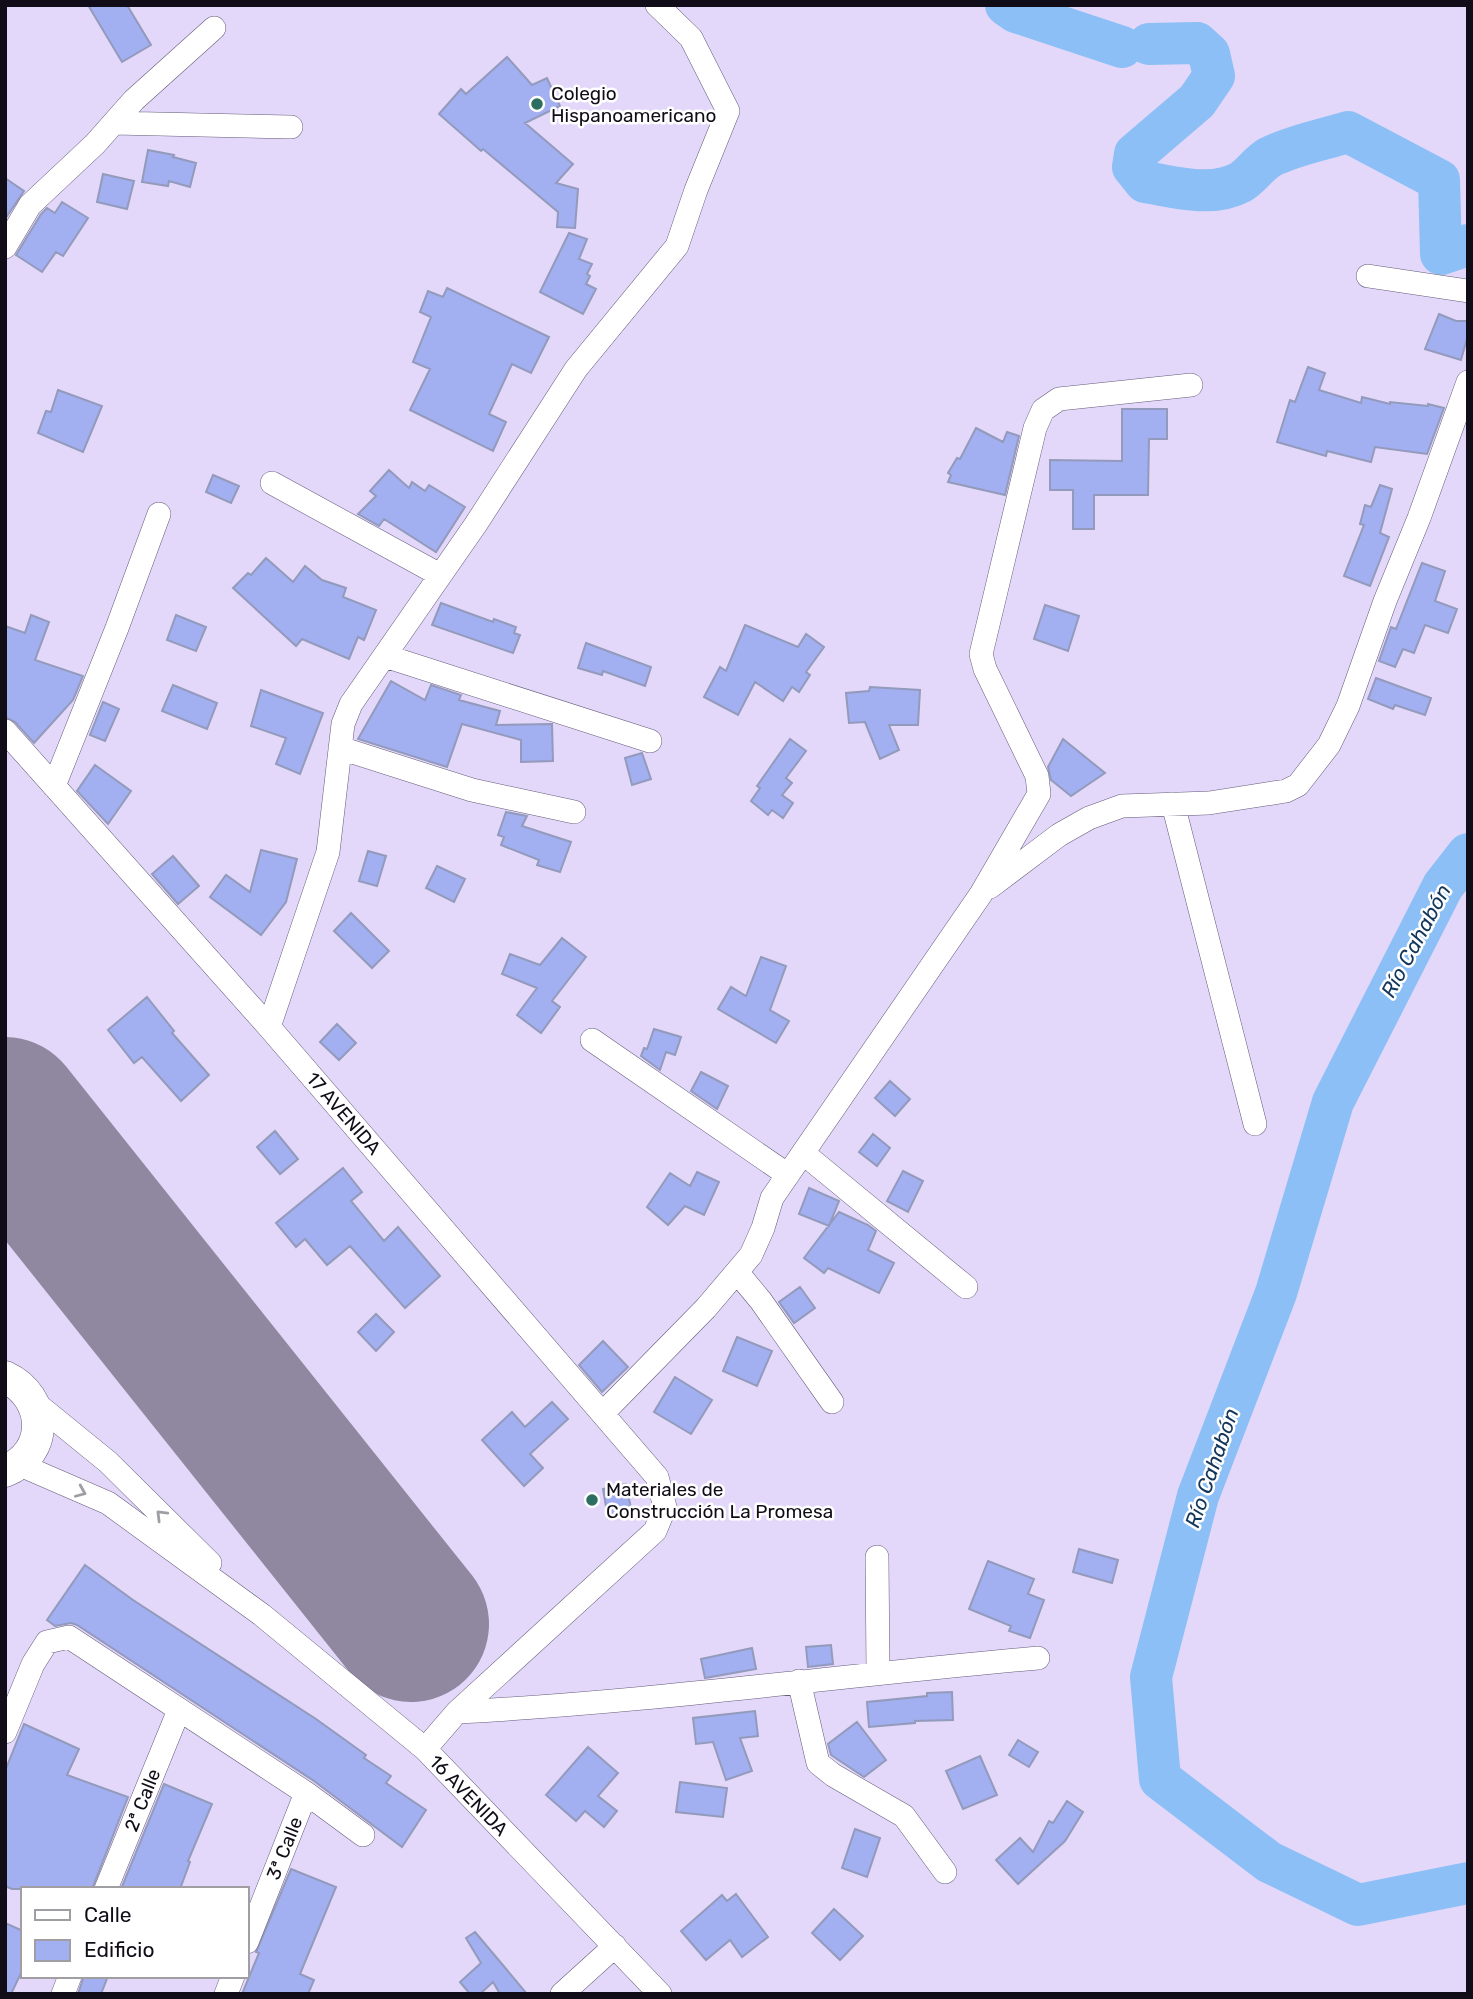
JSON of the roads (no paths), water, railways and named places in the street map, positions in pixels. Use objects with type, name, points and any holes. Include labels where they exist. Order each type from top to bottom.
[{"type":"street","points":[[269,1027],[328,852],[340,748],[351,704],[576,369],[677,246],[728,111],[691,37],[657,5]]},
{"type":"street","points":[[5,247],[30,205],[95,144],[134,100],[214,28]]},
{"type":"street","points":[[114,123],[291,127]]},
{"type":"street","points":[[1368,276],[1468,291]]},
{"type":"street","points":[[981,894],[1059,835],[1089,818],[1122,806],[1209,803],[1286,791],[1298,785],[1329,745],[1348,706],[1468,382]]},
{"type":"street","points":[[603,1413],[706,1308],[751,1255],[772,1198],[981,894],[1038,794],[1037,776],[985,669],[981,654],[1035,428],[1042,410],[1059,399],[1191,385]]},
{"type":"street","points":[[272,483],[440,575]]},
{"type":"street","points":[[54,786],[159,514]]},
{"type":"street","points":[[385,656],[650,741]]},
{"type":"street","name":"17 AVENIDA","points":[[5,731],[269,1027],[657,1477],[665,1507],[655,1531],[457,1712]]},
{"type":"street","points":[[340,748],[472,790],[574,812]]},
{"type":"street","points":[[1173,804],[1255,1124]]},
{"type":"street","points":[[592,1040],[788,1175]]},
{"type":"street","points":[[803,1153],[966,1287]]},
{"type":"street","points":[[737,1272],[761,1301],[832,1402]]},
{"type":"street","points":[[6,1377],[17,1383],[33,1401],[38,1414],[35,1442],[28,1454],[9,1470]]},
{"type":"street","name":"16 AVENIDA","points":[[33,1401],[108,1462],[262,1615]]},
{"type":"street","name":"16 AVENIDA","points":[[9,1470],[108,1503],[262,1615],[425,1749],[660,1994]]},
{"type":"street","points":[[877,1557],[878,1672]]},
{"type":"street","points":[[5,1732],[33,1664],[47,1642],[69,1637],[306,1793],[363,1835]]},
{"type":"street","points":[[425,1749],[457,1712],[568,1706],[878,1672],[1038,1658]]},
{"type":"street","points":[[799,1681],[818,1763],[833,1775],[904,1816],[945,1872]]},
{"type":"street","name":"2ª Calle","points":[[107,1887],[179,1710]]},
{"type":"street","name":"3ª Calle","points":[[248,1939],[306,1793]]},
{"type":"street","points":[[562,1994],[615,1946]]},
{"type":"waterway","name":"Río Cahabón","points":[[1006,5],[1016,12],[1122,47]]},
{"type":"waterway","name":"Río Cahabón","points":[[1149,44],[1197,43],[1209,54],[1214,76],[1197,101],[1135,154],[1133,167],[1145,182],[1194,190],[1230,187],[1241,182],[1270,157],[1348,132],[1439,180],[1441,254],[1468,245]]},
{"type":"waterway","name":"Río Cahabón","points":[[1468,854],[1443,886],[1333,1102],[1276,1293],[1198,1496],[1151,1677],[1160,1779],[1269,1862],[1358,1905],[1468,1883]]},
{"type":"place","name":"Colegio Hispanoamericano","points":[[537,104]]},
{"type":"place","name":"Materiales de Construcción La Promesa","points":[[592,1500]]}]
